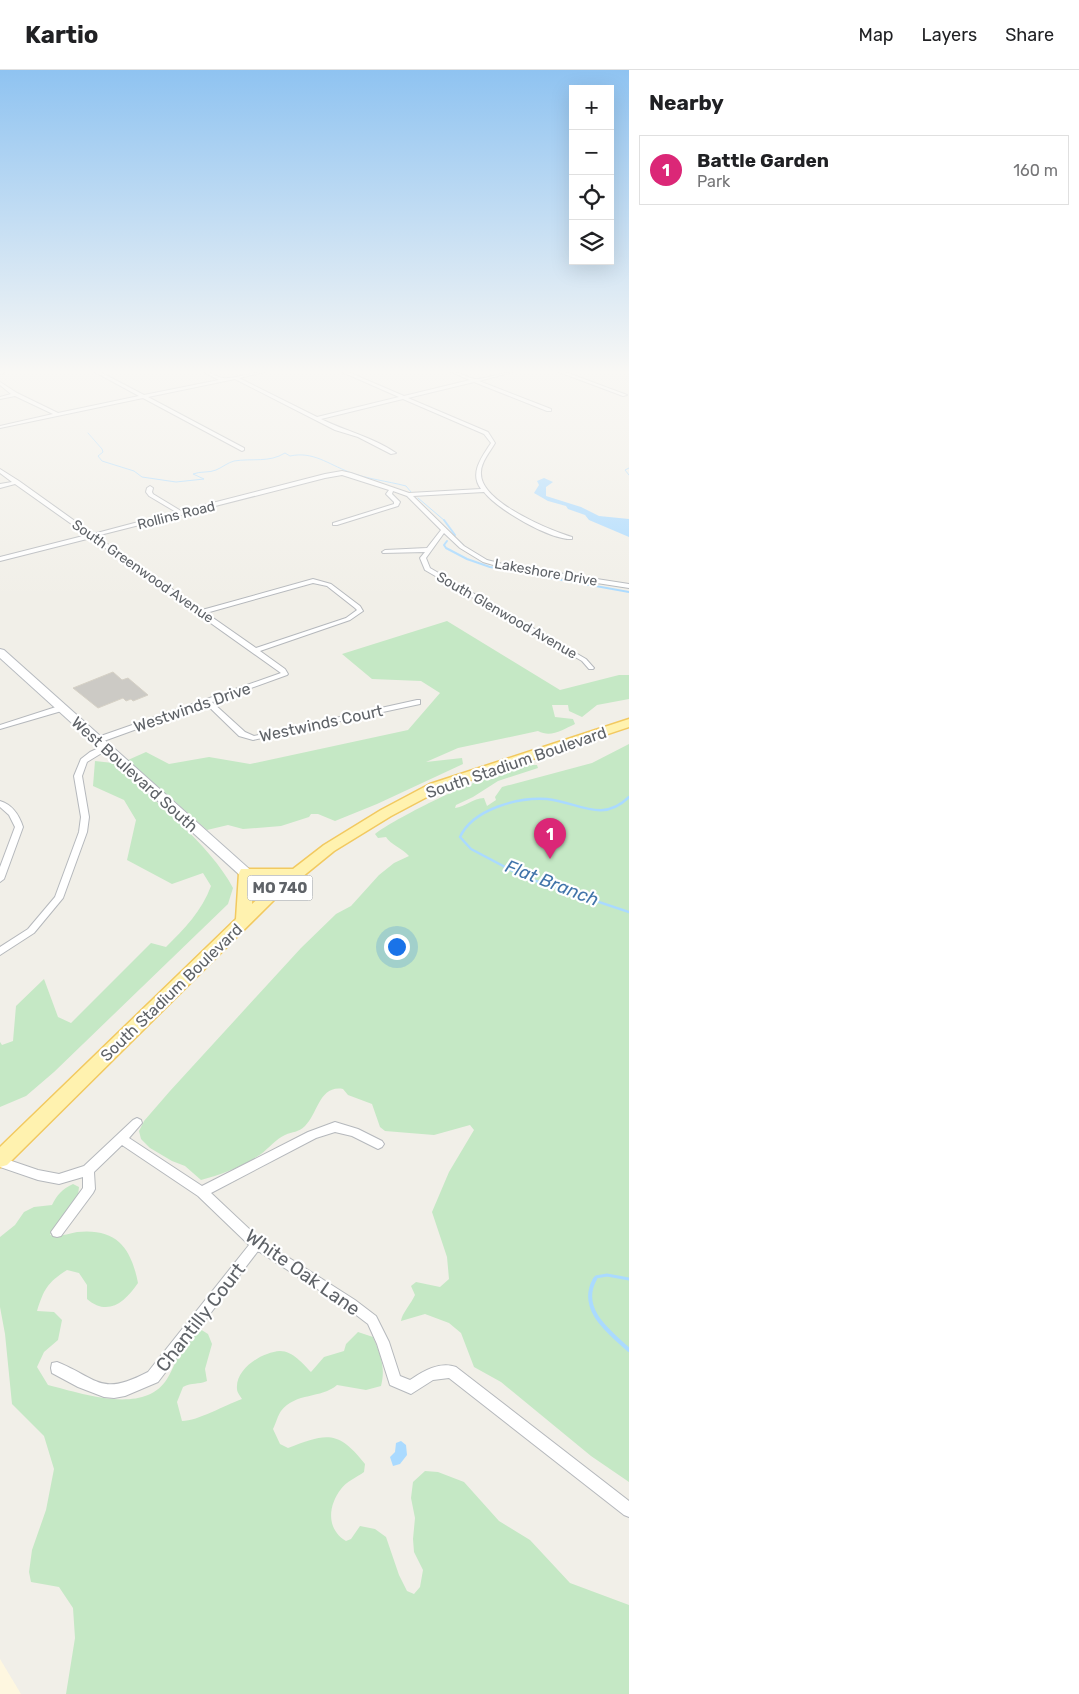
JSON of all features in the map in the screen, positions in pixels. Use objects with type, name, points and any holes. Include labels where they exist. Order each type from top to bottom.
[{"type":"main road","name":"West Boulevard South","points":[[0,652],[270,895]]},
{"type":"main road","name":"South Stadium Boulevard","points":[[0,1160],[270,895],[329,848],[386,813],[435,787],[629,723]]},
{"type":"main road","points":[[245,919],[243,917],[246,874],[297,874]]},
{"type":"street","points":[[383,448],[393,453]]},
{"type":"street","points":[[491,448],[479,468],[478,475],[485,490],[494,502],[570,538]]},
{"type":"street","name":"South Greenwood Avenue","points":[[0,471],[170,592],[256,650],[283,670],[285,674]]},
{"type":"street","name":"Rollins Road","points":[[0,558],[182,514],[325,476],[352,475],[392,489]]},
{"type":"street","points":[[0,486],[17,482]]},
{"type":"street","points":[[150,488],[149,492],[151,495],[182,514]]},
{"type":"street","points":[[335,524],[396,505],[396,502],[389,494],[392,489],[410,495],[485,490]]},
{"type":"street","points":[[410,495],[444,530]]},
{"type":"street","name":"South Glenwood Avenue","points":[[444,530],[423,558],[424,564],[434,575],[584,660],[591,668]]},
{"type":"street","name":"Lakeshore Drive","points":[[444,530],[462,547],[484,561],[507,567],[629,586]]},
{"type":"street","points":[[385,552],[428,550]]},
{"type":"street","points":[[202,612],[313,581],[329,585],[360,611],[348,619],[256,650]]},
{"type":"street","name":"Westwinds Drive","points":[[0,952],[31,931],[59,898],[83,832],[85,817],[78,776],[84,761],[94,754],[102,744],[285,674]]},
{"type":"street","name":"Westwinds Court","points":[[208,702],[242,734],[254,738],[417,702]]},
{"type":"street","points":[[0,727],[62,708]]},
{"type":"street","points":[[0,804],[4,805],[17,818],[19,827],[0,879]]},
{"type":"street","points":[[0,1160],[38,1175],[59,1179],[88,1170],[137,1123]]},
{"type":"street","points":[[202,1192],[312,1135],[334,1127],[354,1132],[378,1144]]},
{"type":"street","name":"White Oak Lane","points":[[122,1139],[202,1192],[257,1244],[351,1304],[372,1320],[383,1342],[395,1380],[411,1387],[432,1373],[440,1371],[451,1372],[629,1510]]},
{"type":"street","points":[[57,1232],[90,1189],[88,1170]]},
{"type":"street","name":"Chantilly Court","points":[[57,1368],[102,1392],[119,1392],[135,1388],[153,1378],[257,1244]]},
{"type":"shaded area","points":[[0,1659],[21,1694],[0,1694]]},
{"type":"green space","points":[[447,621],[560,690],[619,675],[629,675],[629,699],[597,705],[582,717],[569,711],[568,705],[552,705],[555,717],[573,719],[575,724],[552,733],[547,734],[538,731],[458,748],[426,762],[462,758],[463,764],[377,804],[335,821],[318,814],[311,814],[309,817],[281,826],[243,829],[228,825],[207,830],[128,760],[146,752],[169,764],[209,757],[250,764],[408,730],[440,693],[421,681],[372,679],[342,654]]},
{"type":"green space","points":[[629,744],[629,1482],[591,1456],[501,1382],[474,1367],[461,1333],[449,1323],[425,1314],[401,1321],[415,1295],[411,1286],[416,1282],[440,1287],[449,1279],[447,1257],[432,1212],[449,1172],[474,1130],[470,1125],[434,1135],[385,1131],[380,1127],[372,1104],[348,1095],[343,1089],[335,1089],[329,1091],[324,1096],[309,1121],[298,1131],[282,1137],[261,1154],[240,1166],[201,1180],[185,1166],[150,1148],[141,1139],[139,1131],[144,1121],[170,1091],[301,948],[336,914],[351,906],[379,875],[394,863],[409,856],[386,837],[378,838],[375,834],[407,814],[454,791],[502,772],[537,765],[538,768],[498,781],[456,805],[455,808],[476,799],[484,798],[487,806],[496,800],[495,797],[502,787],[592,763]]},
{"type":"green space","points":[[95,761],[113,763],[161,806],[210,855],[233,888],[228,904],[54,1072],[26,1096],[0,1107],[0,1042],[2,1045],[13,1041],[16,1006],[44,979],[58,1017],[71,1023],[151,943],[166,947],[198,912],[211,886],[203,873],[172,884],[127,860],[136,820],[124,800],[93,786]]},
{"type":"green space","points":[[73,1184],[79,1187],[78,1195],[50,1235],[91,1232],[102,1233],[112,1237],[120,1242],[126,1250],[135,1270],[138,1283],[128,1296],[116,1305],[102,1307],[87,1299],[87,1285],[79,1273],[67,1270],[51,1283],[44,1292],[37,1311],[54,1312],[62,1320],[58,1340],[44,1352],[37,1367],[48,1385],[77,1393],[111,1399],[143,1397],[157,1390],[167,1379],[183,1346],[200,1329],[208,1334],[212,1344],[205,1369],[207,1381],[183,1387],[177,1402],[182,1421],[204,1416],[242,1399],[237,1389],[240,1375],[245,1368],[258,1358],[273,1352],[289,1353],[311,1372],[324,1357],[344,1351],[346,1344],[358,1332],[373,1337],[383,1367],[381,1386],[366,1390],[337,1385],[324,1392],[301,1398],[287,1405],[281,1411],[273,1429],[280,1444],[288,1448],[313,1439],[331,1438],[339,1440],[356,1453],[365,1464],[364,1472],[343,1486],[333,1503],[331,1517],[335,1530],[346,1541],[351,1539],[360,1526],[375,1529],[386,1537],[399,1575],[407,1591],[414,1594],[420,1587],[423,1570],[414,1552],[415,1518],[411,1498],[413,1482],[425,1471],[438,1472],[464,1482],[499,1521],[530,1540],[570,1583],[629,1605],[629,1694],[66,1694],[75,1638],[73,1608],[59,1587],[31,1582],[29,1572],[32,1550],[46,1510],[54,1469],[44,1436],[12,1404],[5,1334],[0,1307],[0,1237],[15,1225],[24,1212],[34,1207],[52,1205],[60,1193]]},
{"type":"water","points":[[544,478],[553,482],[546,487],[546,496],[581,507],[599,516],[629,519],[629,537],[589,520],[585,515],[568,509],[566,506],[548,501],[534,493],[539,485],[537,481]]},
{"type":"water","points":[[401,1441],[406,1445],[407,1455],[400,1464],[393,1466],[390,1457],[395,1452],[396,1443]]},
{"type":"building","points":[[113,672],[122,680],[128,678],[148,695],[133,701],[131,699],[126,701],[123,698],[98,708],[73,688]]},
{"type":"waterway","points":[[101,448],[103,452],[98,456],[102,461],[134,471],[142,477],[176,482],[204,479],[193,474],[214,471],[234,461],[267,459],[285,453],[290,456],[306,455],[320,459],[356,474],[406,486],[411,492]]},
{"type":"waterway","name":"Flat Branch","points":[[629,468],[625,470],[629,475]]},
{"type":"waterway","points":[[418,498],[444,520]]},
{"type":"waterway","points":[[444,520],[455,535]]},
{"type":"waterway","points":[[447,541],[444,545],[446,548],[467,559],[490,567],[629,592]]},
{"type":"waterway","name":"Flat Branch","points":[[629,797],[619,805],[599,810],[547,799],[523,800],[510,803],[486,812],[475,819],[466,827],[460,837],[471,849],[524,877],[629,912]]},
{"type":"waterway","name":"Flat Branch","points":[[594,1280],[596,1277],[607,1275],[629,1279]]},
{"type":"waterway","name":"Flat Branch","points":[[595,1279],[590,1300],[593,1310],[605,1328],[629,1350]]},
{"type":"place","name":"Battle Garden","points":[[550,859]]}]
